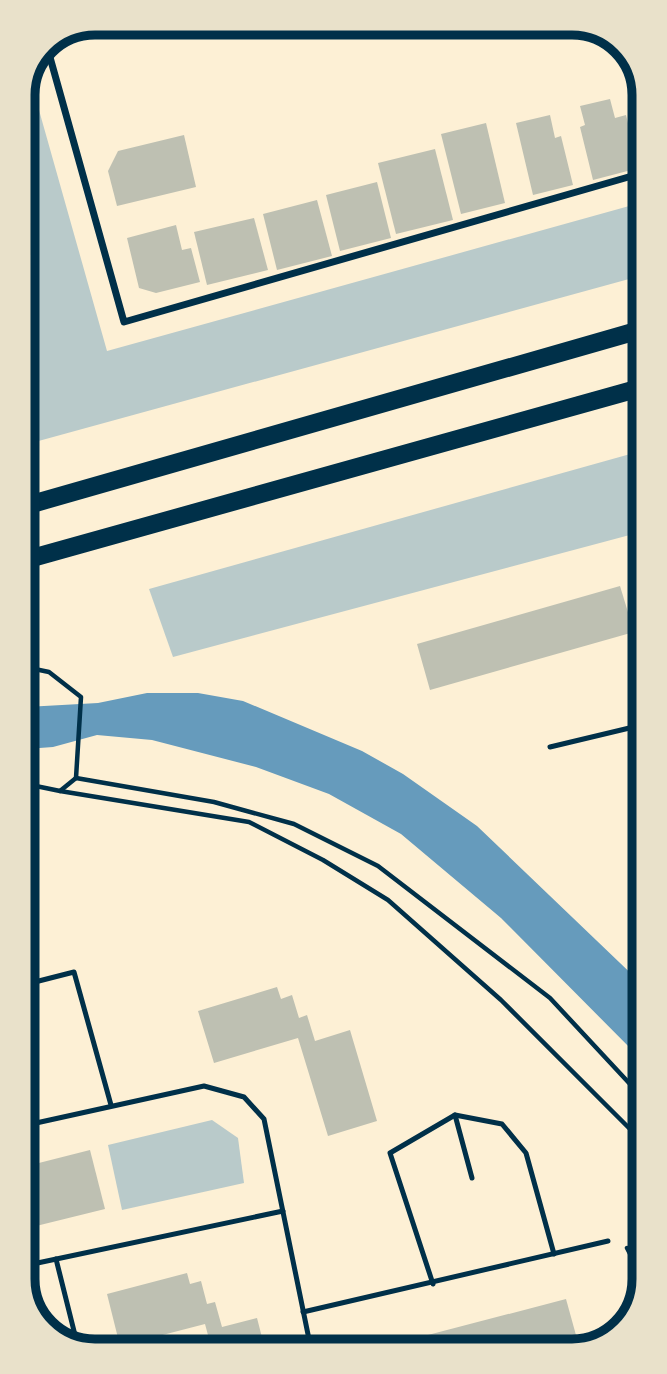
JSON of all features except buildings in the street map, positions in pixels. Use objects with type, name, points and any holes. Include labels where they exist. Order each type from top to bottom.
[{"type":"main road","points":[[35,503],[632,332]]},
{"type":"main road","points":[[35,557],[632,390]]},
{"type":"street","points":[[50,56],[124,322],[632,176]]},
{"type":"lane","points":[[550,747],[632,727]]},
{"type":"lane","points":[[35,982],[74,972],[111,1105]]},
{"type":"lane","points":[[35,1123],[204,1086],[244,1097],[264,1119],[309,1339]]},
{"type":"lane","points":[[455,1115],[472,1178]]},
{"type":"lane","points":[[433,1283],[390,1153],[455,1115],[502,1124],[526,1153],[554,1254]]},
{"type":"lane","points":[[35,1264],[283,1211]]},
{"type":"lane","points":[[303,1312],[608,1241]]},
{"type":"lane","points":[[56,1259],[75,1336]]},
{"type":"path","points":[[35,669],[49,672],[81,696],[76,778],[60,791]]},
{"type":"path","points":[[76,778],[214,802],[294,824],[344,846],[378,866],[550,998],[632,1086]]},
{"type":"path","points":[[35,786],[249,822],[323,860],[388,900],[501,1000],[632,1131]]},
{"type":"path","points":[[608,1241],[624,1243],[632,1258]]},
{"type":"shaded area","points":[[35,103],[107,351],[632,205],[632,278],[35,442]]},
{"type":"shaded area","points":[[632,454],[632,534],[173,657],[149,589]]},
{"type":"shaded area","points":[[212,1120],[238,1138],[244,1183],[122,1210],[108,1145]]},
{"type":"water","points":[[147,693],[198,693],[243,701],[362,751],[403,774],[477,826],[632,974],[632,1050],[501,918],[401,834],[329,794],[256,767],[152,740],[97,735],[53,747],[35,748],[35,706],[98,703]]}]
